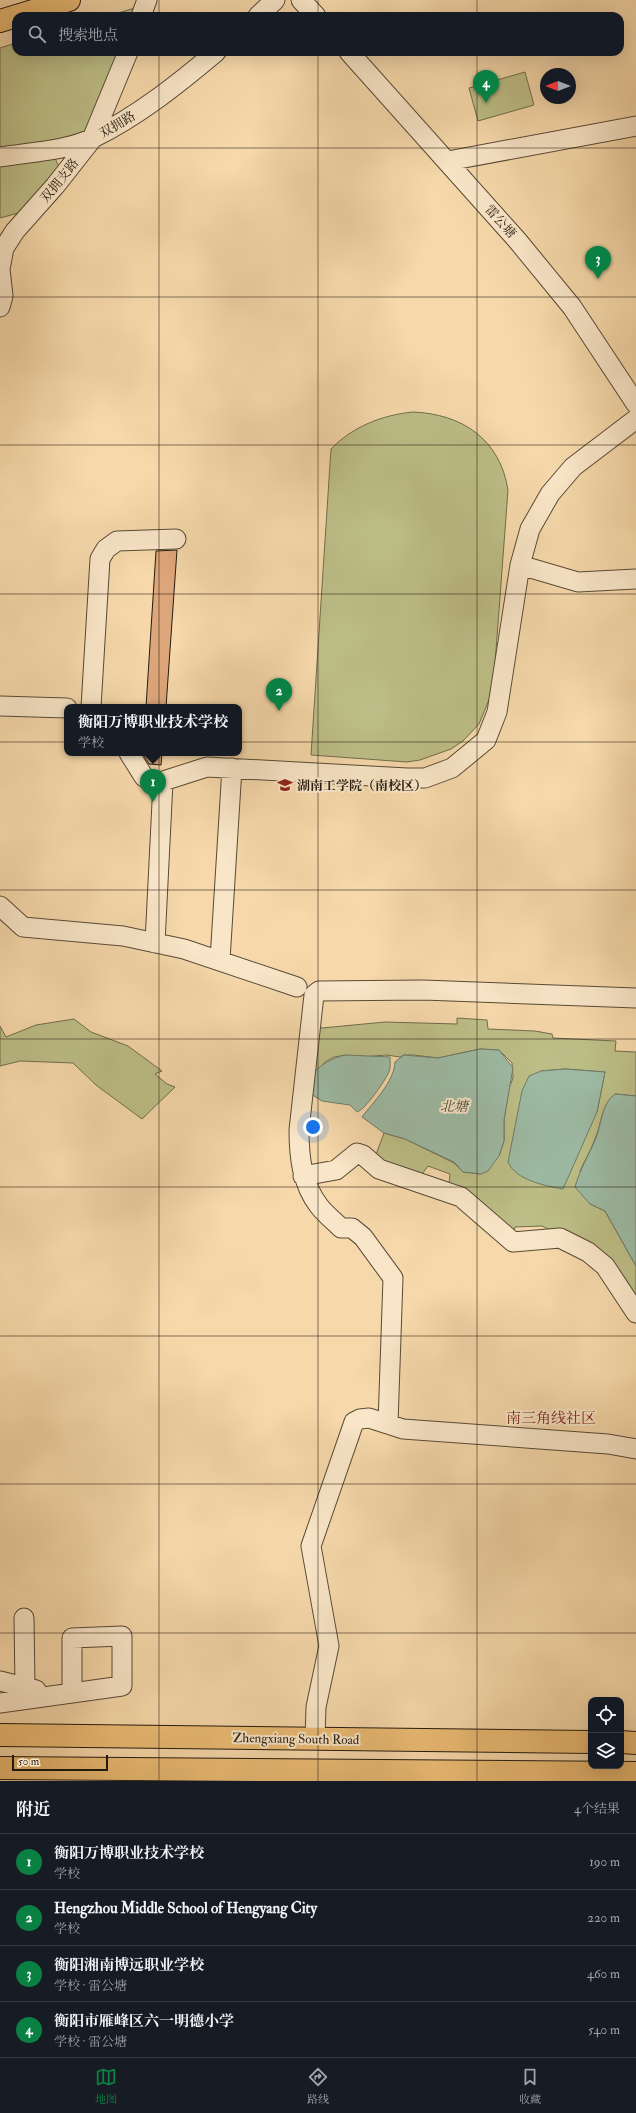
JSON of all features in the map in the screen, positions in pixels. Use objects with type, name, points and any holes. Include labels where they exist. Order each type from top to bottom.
[{"type":"main road","points":[[30,12],[69,0]]},
{"type":"main road","points":[[0,21],[12,17]]},
{"type":"main road","name":"Zhengxiang South Road","points":[[0,1734],[588,1742]]},
{"type":"main road","points":[[624,1742],[636,1742]]},
{"type":"main road","points":[[0,1768],[25,1768],[95,1775],[636,1773]]},
{"type":"street","points":[[142,12],[147,0]]},
{"type":"street","points":[[262,12],[275,0]]},
{"type":"street","points":[[301,0],[312,12]]},
{"type":"street","name":"双拥支路","points":[[0,307],[3,296],[0,269],[4,248],[15,231],[55,186],[92,139],[126,56]]},
{"type":"street","name":"双拥路","points":[[0,157],[65,146],[92,139],[162,97],[211,56]]},
{"type":"street","name":"雷公塘","points":[[353,56],[518,240],[572,307],[636,404]]},
{"type":"street","points":[[448,162],[636,126]]},
{"type":"street","points":[[131,756],[144,777],[151,782],[163,782],[207,767],[407,778],[425,778],[452,768],[486,740],[497,712],[520,565],[530,529],[550,494],[573,466],[636,418]]},
{"type":"street","points":[[91,704],[100,558],[106,549],[117,541],[176,539]]},
{"type":"street","points":[[520,565],[578,582],[636,579]]},
{"type":"street","points":[[0,706],[64,708]]},
{"type":"street","points":[[220,960],[232,768]]},
{"type":"street","points":[[155,943],[163,782]]},
{"type":"street","points":[[0,906],[23,927],[123,936],[220,960],[298,987]]},
{"type":"street","points":[[388,1424],[393,1278],[363,1237],[352,1228],[341,1228],[319,1206],[303,1176],[299,1150],[299,1130],[314,995],[319,991],[423,990],[636,998]]},
{"type":"street","points":[[303,1176],[336,1170],[357,1154],[363,1155],[379,1169],[461,1197],[513,1242],[560,1238],[588,1252],[605,1266],[636,1313]]},
{"type":"street","points":[[315,1738],[316,1707],[329,1646],[311,1546],[354,1422],[360,1419],[369,1418],[403,1429],[608,1444],[636,1449]]},
{"type":"street","points":[[24,1618],[25,1687]]},
{"type":"street","points":[[0,1680],[38,1690],[42,1697]]},
{"type":"street","points":[[0,1703],[72,1692]]},
{"type":"street","points":[[6,1781],[25,1768]]},
{"type":"green space","points":[[138,7],[137,12],[121,12]]},
{"type":"green space","points":[[12,44],[12,56],[122,56],[83,135],[0,152],[0,48]]},
{"type":"green space","points":[[525,72],[534,105],[478,121],[469,88]]},
{"type":"green space","points":[[54,156],[59,167],[22,212],[0,218],[0,164]]},
{"type":"green space","points":[[413,412],[447,418],[462,424],[476,433],[487,443],[497,457],[504,472],[508,490],[493,690],[479,724],[463,741],[451,749],[420,760],[407,762],[311,755],[331,449],[348,434],[368,423],[390,416]]},
{"type":"green space","points":[[457,1018],[487,1020],[488,1029],[535,1031],[552,1034],[553,1038],[616,1041],[615,1051],[636,1052],[636,1096],[615,1094],[610,1098],[604,1109],[593,1143],[580,1171],[590,1204],[605,1211],[636,1266],[636,1306],[564,1237],[542,1226],[515,1227],[513,1235],[449,1184],[450,1174],[428,1166],[420,1177],[374,1160],[384,1133],[405,1139],[454,1163],[463,1172],[481,1174],[499,1156],[504,1141],[504,1120],[509,1088],[513,1078],[512,1063],[499,1050],[480,1049],[438,1058],[414,1055],[404,1055],[400,1057],[386,1055],[362,1057],[346,1055],[334,1057],[325,1062],[307,1085],[314,1027],[322,1028],[385,1022],[457,1024]],"holes":[[[565,1069],[605,1072],[597,1112],[541,1071]]]},
{"type":"green space","points":[[74,1019],[91,1032],[128,1046],[162,1071],[155,1074],[167,1084],[175,1087],[142,1119],[96,1085],[73,1063],[20,1061],[0,1066],[0,1026],[6,1037],[36,1025]]},
{"type":"water","name":"北塘","points":[[480,1049],[499,1050],[513,1068],[504,1120],[504,1141],[499,1156],[488,1171],[481,1174],[463,1172],[454,1162],[405,1139],[384,1133],[362,1117],[387,1084],[394,1069],[395,1062],[404,1055],[438,1058]]},
{"type":"water","points":[[346,1055],[390,1057],[390,1068],[387,1076],[370,1101],[357,1112],[350,1105],[322,1101],[306,1091],[311,1077],[320,1067],[326,1062]]},
{"type":"water","points":[[565,1069],[605,1072],[597,1112],[563,1189],[540,1184],[524,1178],[512,1168],[508,1162],[522,1091],[529,1076],[541,1071]]},
{"type":"water","points":[[615,1094],[636,1096],[636,1266],[605,1211],[590,1204],[575,1187],[596,1138],[604,1109],[610,1098]]},
{"type":"building","points":[[177,550],[166,704],[146,704],[156,551]]},
{"type":"building","points":[[144,756],[162,756],[161,765],[149,764]]},
{"type":"place","name":"衡阳市雁峰区六一明德小学","points":[[486,103]]},
{"type":"place","name":"衡阳湘南博远职业学校","points":[[598,279]]},
{"type":"place","name":"Hengzhou Middle School of Hengyang City","points":[[279,711]]},
{"type":"place","name":"湖南工学院（南校区）","points":[[285,785]]},
{"type":"place","name":"衡阳万博职业技术学校","points":[[153,802]]},
{"type":"district","name":"南三角线社区","points":[[551,1418]]}]
